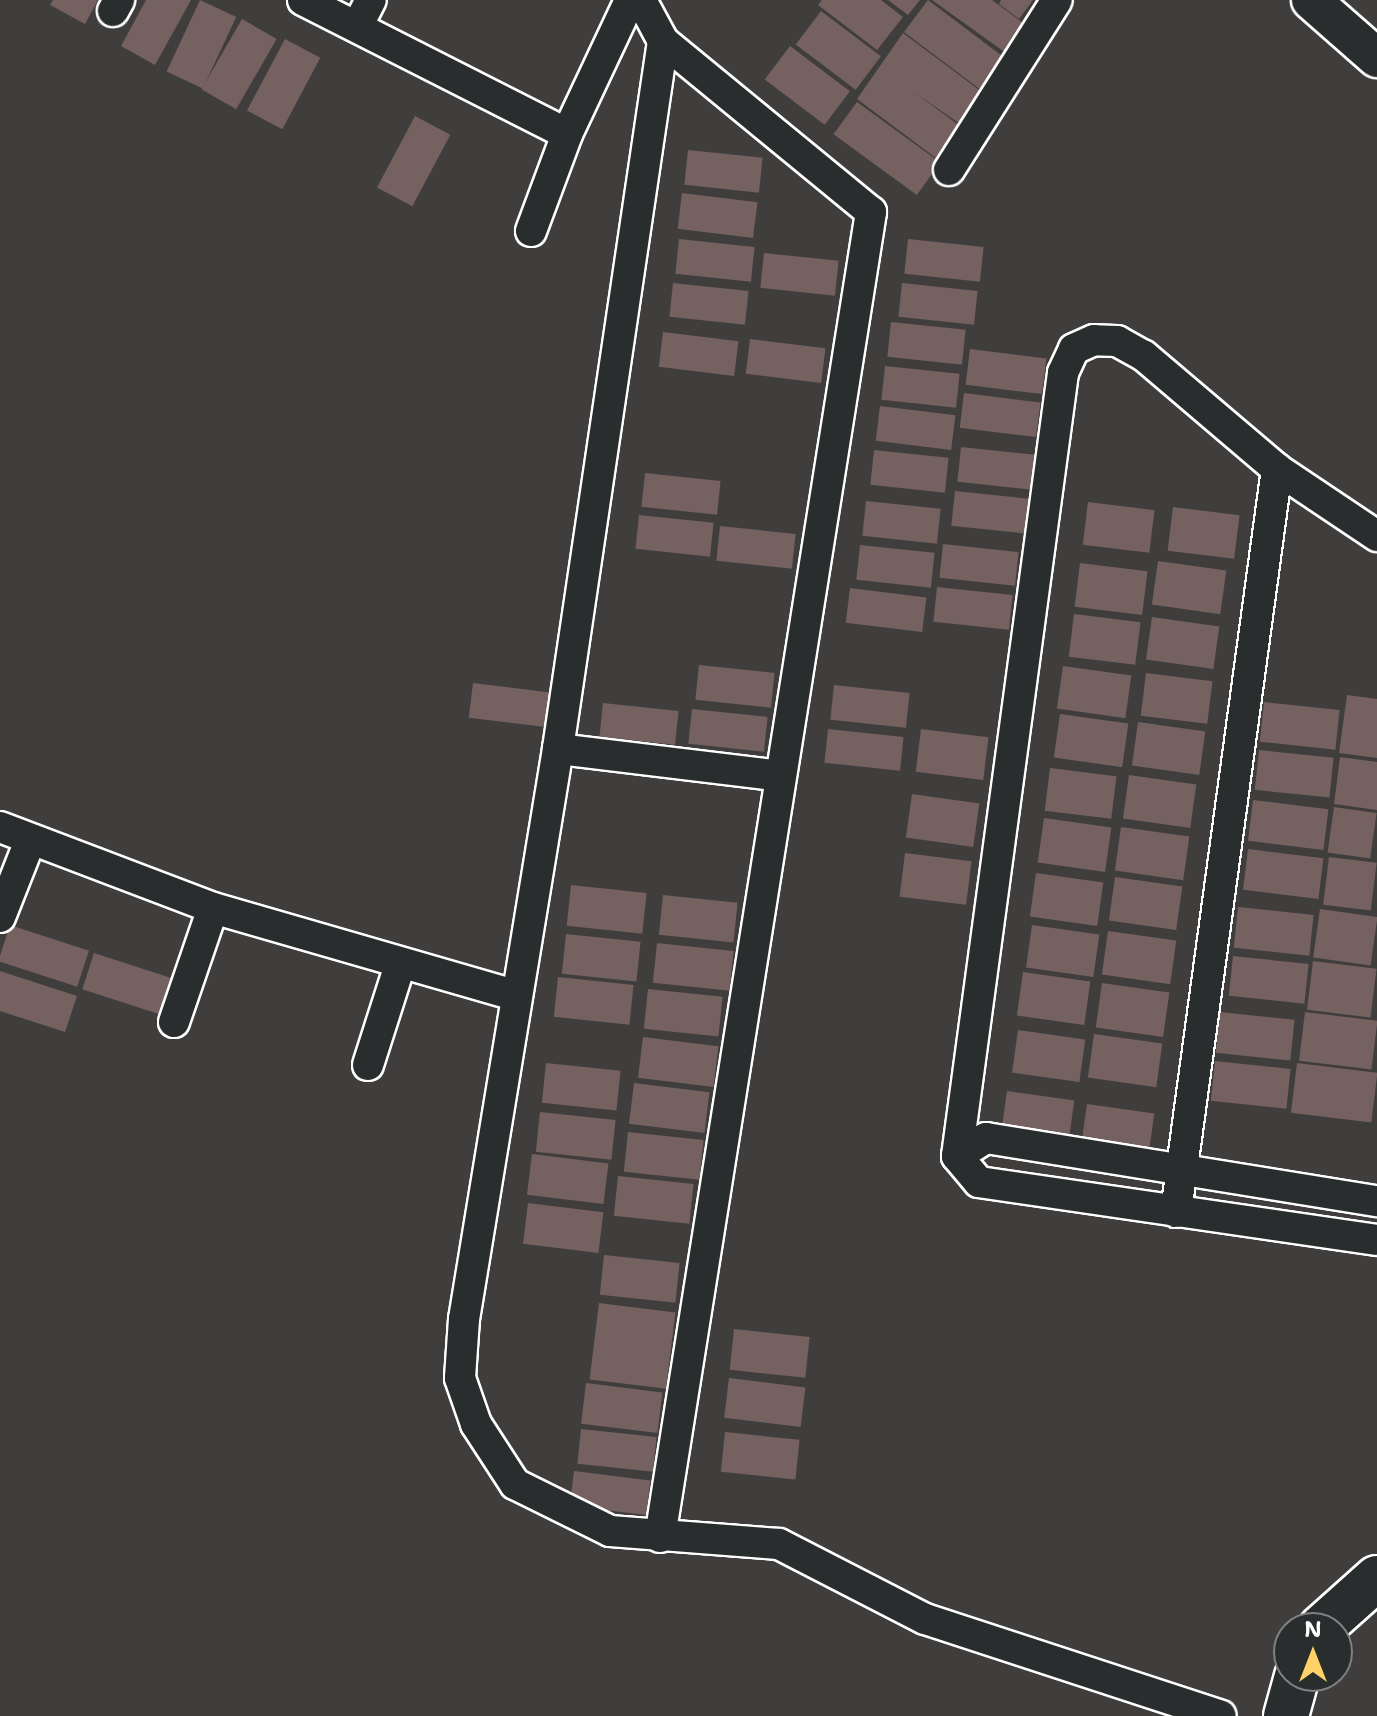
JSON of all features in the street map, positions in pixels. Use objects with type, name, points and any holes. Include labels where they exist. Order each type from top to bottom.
[{"type":"main road","points":[[1339,1612],[1377,1578]]},
{"type":"main road","points":[[1286,1716],[1293,1692]]},
{"type":"street","points":[[303,0],[567,134]]},
{"type":"street","points":[[357,27],[371,0]]},
{"type":"street","points":[[531,231],[567,134],[630,0]]},
{"type":"street","points":[[641,0],[663,41],[871,212],[660,1537]]},
{"type":"street","points":[[949,170],[1057,0]]},
{"type":"street","points":[[1311,0],[1377,58]]},
{"type":"street","points":[[663,41],[558,749],[464,1319],[460,1378],[476,1424],[515,1484],[610,1531],[779,1544],[925,1619],[1221,1716]]},
{"type":"street","points":[[1377,536],[1277,469],[1144,356],[1117,341],[1094,340],[1074,349],[1063,373],[957,1156],[979,1182],[1377,1240]]},
{"type":"street","points":[[1176,1212],[1277,469]]},
{"type":"street","points":[[558,749],[780,776]]},
{"type":"street","points":[[0,827],[30,841],[213,908],[400,965],[515,995]]},
{"type":"street","points":[[0,917],[30,841]]},
{"type":"street","points":[[174,1022],[213,908]]},
{"type":"street","points":[[368,1065],[400,965]]},
{"type":"street","points":[[957,1156],[986,1138],[1377,1201]]},
{"type":"building","points":[[53,0],[98,0],[85,24],[50,5]]},
{"type":"building","points":[[146,0],[191,0],[155,65],[121,46]]},
{"type":"building","points":[[200,0],[236,17],[203,89],[167,72]]},
{"type":"building","points":[[822,0],[881,0],[903,17],[877,50],[818,5]]},
{"type":"building","points":[[888,0],[920,0],[908,15]]},
{"type":"building","points":[[928,0],[1009,61],[985,93],[904,32]]},
{"type":"building","points":[[932,0],[992,0],[1031,29],[1010,56]]},
{"type":"building","points":[[1001,0],[1033,0],[1019,19],[999,4]]},
{"type":"building","points":[[821,11],[881,56],[856,90],[796,45]]},
{"type":"building","points":[[242,19],[277,39],[236,109],[202,89]]},
{"type":"building","points":[[903,33],[986,95],[963,126],[914,92],[964,129],[940,161],[857,99]]},
{"type":"building","points":[[285,39],[320,58],[282,129],[247,111]]},
{"type":"building","points":[[790,46],[850,91],[825,125],[765,80]]},
{"type":"building","points":[[857,102],[940,163],[917,195],[833,134]]},
{"type":"building","points":[[415,116],[450,135],[412,206],[377,188]]},
{"type":"building","points":[[688,150],[763,158],[759,193],[684,185]]},
{"type":"building","points":[[682,193],[757,202],[753,238],[678,229]]},
{"type":"building","points":[[679,239],[755,247],[751,282],[675,274]]},
{"type":"building","points":[[908,239],[984,247],[980,282],[904,274]]},
{"type":"building","points":[[764,253],[839,261],[835,296],[760,288]]},
{"type":"building","points":[[673,283],[749,291],[745,325],[669,317]]},
{"type":"building","points":[[902,283],[978,291],[974,325],[898,317]]},
{"type":"building","points":[[891,322],[966,330],[962,365],[887,357]]},
{"type":"building","points":[[663,332],[738,341],[734,376],[659,367]]},
{"type":"building","points":[[750,339],[825,348],[821,383],[746,374]]},
{"type":"building","points":[[970,349],[1046,358],[1042,394],[966,385]]},
{"type":"building","points":[[885,366],[960,374],[956,408],[881,400]]},
{"type":"building","points":[[964,393],[1040,402],[1036,437],[960,428]]},
{"type":"building","points":[[880,406],[955,415],[951,450],[876,441]]},
{"type":"building","points":[[961,447],[1036,455],[1032,490],[957,482]]},
{"type":"building","points":[[874,450],[949,458],[945,493],[870,485]]},
{"type":"building","points":[[645,473],[721,481],[717,515],[641,507]]},
{"type":"building","points":[[955,491],[1030,499],[1026,534],[951,526]]},
{"type":"building","points":[[866,501],[941,509],[937,544],[862,536]]},
{"type":"building","points":[[1088,502],[1155,510],[1149,553],[1083,545]]},
{"type":"building","points":[[1173,507],[1240,515],[1234,559],[1168,551]]},
{"type":"building","points":[[639,515],[714,523],[710,557],[635,549]]},
{"type":"building","points":[[720,526],[796,534],[792,569],[716,561]]},
{"type":"building","points":[[943,544],[1019,552],[1015,586],[939,578]]},
{"type":"building","points":[[860,545],[935,553],[931,588],[856,580]]},
{"type":"building","points":[[1158,561],[1226,571],[1220,614],[1152,605]]},
{"type":"building","points":[[1080,563],[1147,571],[1142,615],[1075,607]]},
{"type":"building","points":[[937,587],[1013,595],[1009,630],[933,622]]},
{"type":"building","points":[[850,588],[926,597],[922,632],[846,623]]},
{"type":"building","points":[[1074,614],[1141,622],[1135,665],[1069,657]]},
{"type":"building","points":[[1152,617],[1219,626],[1213,669],[1146,660]]},
{"type":"building","points":[[699,665],[775,673],[771,708],[695,700]]},
{"type":"building","points":[[1063,666],[1131,676],[1125,718],[1057,709]]},
{"type":"building","points":[[1146,673],[1213,681],[1207,724],[1141,716]]},
{"type":"building","points":[[473,683],[549,692],[545,727],[469,718]]},
{"type":"building","points":[[834,685],[910,693],[906,728],[830,720]]},
{"type":"building","points":[[1347,695],[1377,699],[1377,758],[1339,753]]},
{"type":"building","points":[[1264,702],[1340,710],[1335,750],[1260,742]]},
{"type":"building","points":[[603,703],[679,711],[675,745],[599,737]]},
{"type":"building","points":[[692,709],[768,717],[764,752],[688,744]]},
{"type":"building","points":[[1060,714],[1128,724],[1122,767],[1054,758]]},
{"type":"building","points":[[1138,722],[1205,731],[1199,775],[1132,766]]},
{"type":"building","points":[[828,729],[904,737],[900,771],[824,763]]},
{"type":"building","points":[[921,729],[988,737],[983,780],[916,772]]},
{"type":"building","points":[[1259,750],[1334,758],[1329,798],[1255,790]]},
{"type":"building","points":[[1340,757],[1377,762],[1377,810],[1334,804]]},
{"type":"building","points":[[1050,768],[1117,776],[1111,819],[1045,811]]},
{"type":"building","points":[[1129,775],[1196,784],[1190,828],[1123,819]]},
{"type":"building","points":[[912,794],[979,803],[973,847],[906,838]]},
{"type":"building","points":[[1253,800],[1328,809],[1323,850],[1248,841]]},
{"type":"building","points":[[1334,807],[1377,813],[1370,859],[1328,853]]},
{"type":"building","points":[[1044,818],[1111,827],[1105,872],[1038,863]]},
{"type":"building","points":[[1121,827],[1189,837],[1183,880],[1115,871]]},
{"type":"building","points":[[1248,849],[1323,858],[1318,899],[1243,890]]},
{"type":"building","points":[[905,853],[972,861],[966,905],[900,897]]},
{"type":"building","points":[[1329,857],[1377,863],[1371,910],[1323,905]]},
{"type":"building","points":[[1036,873],[1103,882],[1097,926],[1030,917]]},
{"type":"building","points":[[1115,877],[1182,886],[1176,930],[1109,921]]},
{"type":"building","points":[[571,885],[647,893],[642,934],[567,926]]},
{"type":"building","points":[[663,895],[738,903],[733,943],[659,935]]},
{"type":"building","points":[[1238,907],[1314,915],[1309,956],[1234,948]]},
{"type":"building","points":[[1320,909],[1377,917],[1371,966],[1313,958]]},
{"type":"building","points":[[10,925],[89,951],[77,987],[0,962]]},
{"type":"building","points":[[1032,925],[1099,934],[1093,977],[1026,968]]},
{"type":"building","points":[[1108,931],[1176,941],[1170,984],[1102,975]]},
{"type":"building","points":[[566,934],[641,942],[636,982],[562,974]]},
{"type":"building","points":[[657,943],[734,951],[729,991],[653,983]]},
{"type":"building","points":[[94,953],[172,978],[160,1014],[82,989]]},
{"type":"building","points":[[1233,956],[1309,964],[1304,1004],[1229,996]]},
{"type":"building","points":[[1313,961],[1377,969],[1371,1017],[1307,1010]]},
{"type":"building","points":[[0,971],[77,996],[65,1032],[0,1011]]},
{"type":"building","points":[[1023,972],[1090,981],[1084,1025],[1017,1016]]},
{"type":"building","points":[[558,977],[634,985],[629,1025],[554,1017]]},
{"type":"building","points":[[1102,983],[1169,992],[1163,1037],[1096,1028]]},
{"type":"building","points":[[648,989],[723,997],[718,1037],[644,1029]]},
{"type":"building","points":[[1220,1012],[1295,1020],[1290,1061],[1216,1053]]},
{"type":"building","points":[[1305,1012],[1377,1021],[1371,1070],[1299,1061]]},
{"type":"building","points":[[1018,1030],[1085,1039],[1079,1082],[1012,1073]]},
{"type":"building","points":[[1094,1034],[1162,1044],[1156,1087],[1088,1078]]},
{"type":"building","points":[[643,1037],[718,1046],[713,1087],[638,1078]]},
{"type":"building","points":[[1215,1061],[1291,1069],[1286,1109],[1211,1101]]},
{"type":"building","points":[[546,1063],[621,1071],[616,1111],[542,1103]]},
{"type":"building","points":[[1297,1063],[1377,1073],[1371,1122],[1291,1113]]},
{"type":"building","points":[[634,1083],[709,1092],[704,1133],[629,1124]]},
{"type":"building","points":[[1007,1091],[1074,1100],[1068,1144],[1001,1135]]},
{"type":"building","points":[[1087,1104],[1154,1113],[1148,1157],[1081,1148]]},
{"type":"building","points":[[540,1112],[616,1120],[611,1160],[536,1152]]},
{"type":"building","points":[[628,1132],[704,1140],[699,1180],[624,1172]]},
{"type":"building","points":[[532,1154],[608,1163],[603,1204],[527,1195]]},
{"type":"building","points":[[618,1176],[694,1184],[689,1224],[614,1216]]},
{"type":"building","points":[[528,1203],[603,1212],[598,1253],[523,1244]]},
{"type":"building","points":[[604,1255],[680,1263],[675,1303],[600,1295]]},
{"type":"building","points":[[599,1303],[675,1312],[666,1389],[590,1379]]},
{"type":"building","points":[[734,1329],[810,1337],[805,1378],[730,1370]]},
{"type":"building","points":[[729,1378],[805,1387],[801,1427],[724,1418]]},
{"type":"building","points":[[586,1383],[662,1392],[657,1433],[581,1424]]},
{"type":"building","points":[[581,1429],[657,1437],[653,1472],[577,1464]]},
{"type":"building","points":[[725,1432],[800,1440],[795,1480],[721,1472]]},
{"type":"building","points":[[574,1471],[650,1480],[646,1515],[570,1506]]}]
